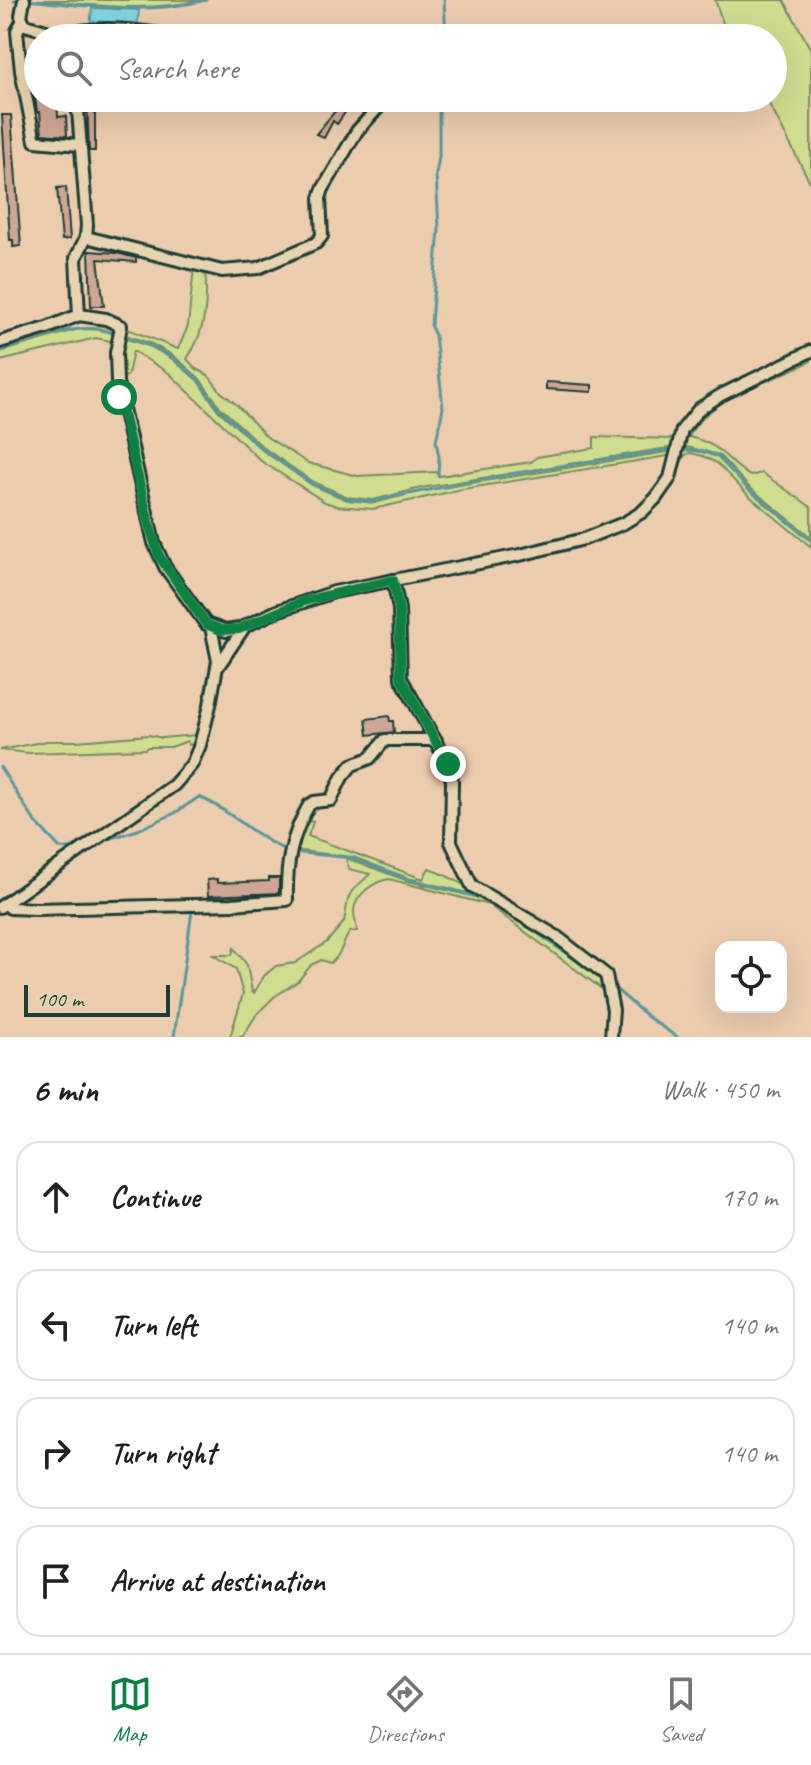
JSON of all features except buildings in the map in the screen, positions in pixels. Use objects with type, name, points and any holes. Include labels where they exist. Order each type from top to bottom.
[{"type":"street","points":[[24,0],[22,22],[17,31],[24,86]]},
{"type":"street","points":[[29,112],[35,141],[80,145]]},
{"type":"street","points":[[78,112],[86,237],[76,258],[79,315]]},
{"type":"street","points":[[86,237],[222,271],[258,268],[316,243],[322,236],[320,198],[323,189],[357,131],[374,112]]},
{"type":"street","points":[[0,342],[79,315],[121,326],[115,366],[119,397],[154,543],[165,567],[206,624],[226,631],[246,626],[304,601],[520,555],[584,539],[624,523],[642,512],[662,491],[670,478],[686,424],[709,402],[811,351]]},
{"type":"street","points":[[393,580],[399,609],[401,678],[448,764],[452,781],[451,842],[466,877],[472,886],[556,936],[606,975],[613,1010],[611,1037]]},
{"type":"street","points":[[217,671],[228,649],[246,626]]},
{"type":"street","points":[[3,905],[131,817],[186,773],[200,745],[217,671],[218,652],[211,627]]},
{"type":"street","points":[[3,905],[36,909],[287,900],[287,862],[291,844],[309,805],[331,800],[342,777],[352,765],[370,758],[385,740],[436,740]]},
{"type":"green space","points":[[37,0],[201,0],[140,7]]},
{"type":"green space","points":[[715,0],[784,0],[811,50],[811,184],[773,112],[787,112],[787,24],[723,24]]},
{"type":"green space","points":[[194,267],[205,270],[206,305],[202,327],[187,359],[196,369],[208,375],[267,437],[308,463],[357,476],[438,472],[439,476],[531,462],[537,457],[594,448],[594,437],[674,439],[674,447],[421,488],[373,500],[348,497],[313,482],[264,448],[221,408],[199,378],[174,356],[125,335],[125,328],[178,349],[188,326]]},
{"type":"green space","points":[[82,328],[99,328],[116,335],[115,342],[96,338],[0,361],[0,352]]},
{"type":"green space","points":[[121,337],[151,347],[172,359],[197,380],[218,410],[262,450],[312,485],[347,500],[374,503],[421,491],[673,451],[674,455],[463,489],[373,509],[337,506],[325,502],[261,461],[169,373],[133,351],[128,375],[119,381]]},
{"type":"green space","points":[[811,356],[811,361],[710,411],[689,437],[717,448],[750,476],[762,473],[811,507],[811,537],[748,486],[719,455],[683,446],[688,428],[710,404]]},
{"type":"green space","points":[[683,450],[717,457],[747,488],[811,541],[811,547],[748,495],[717,463],[690,453],[685,455],[677,470]]},
{"type":"green space","points":[[149,735],[162,738],[197,735],[189,745],[187,741],[171,747],[145,749],[29,753],[0,750],[47,741]]},
{"type":"green space","points":[[304,819],[313,822],[308,836],[423,879],[429,868],[498,904],[563,947],[484,897],[408,878],[353,857],[291,850]]},
{"type":"green space","points":[[346,858],[408,881],[484,899],[563,950],[605,983],[606,992],[489,905],[389,879],[372,885],[358,899],[354,910],[357,931],[350,932],[334,960],[330,963],[321,960],[311,965],[298,981],[274,997],[257,1014],[242,1037],[230,1037],[243,994],[236,969],[213,955],[232,955],[234,948],[247,965],[254,993],[264,976],[276,966],[295,963],[327,942],[344,922],[352,891],[370,874],[349,869]]},
{"type":"water","points":[[92,8],[139,10],[138,24],[90,24]]},
{"type":"waterway","points":[[28,0],[140,8],[206,0]]},
{"type":"waterway","points":[[444,0],[445,24]]},
{"type":"waterway","points":[[438,475],[436,441],[443,408],[435,335],[431,327],[439,230],[436,174],[439,112]]},
{"type":"waterway","points":[[0,351],[73,330],[102,330],[116,334]]},
{"type":"waterway","points":[[123,337],[151,346],[173,358],[198,379],[219,409],[262,449],[313,484],[348,499],[373,501],[511,474],[672,449]]},
{"type":"waterway","points":[[680,449],[718,456],[747,488],[811,540]]},
{"type":"waterway","points":[[0,767],[34,820],[60,848],[68,849],[91,838]]},
{"type":"waterway","points":[[108,839],[138,830],[175,813],[199,797],[286,850]]},
{"type":"waterway","points":[[292,852],[353,858],[408,879],[485,899]]},
{"type":"waterway","points":[[174,1037],[192,911],[186,909]]},
{"type":"waterway","points":[[516,918],[601,978]]},
{"type":"waterway","points":[[611,985],[677,1037]]},
{"type":"route","points":[[119,397],[159,556],[206,624],[226,631],[239,629],[304,601],[393,580],[399,609],[401,678],[448,764]]}]
